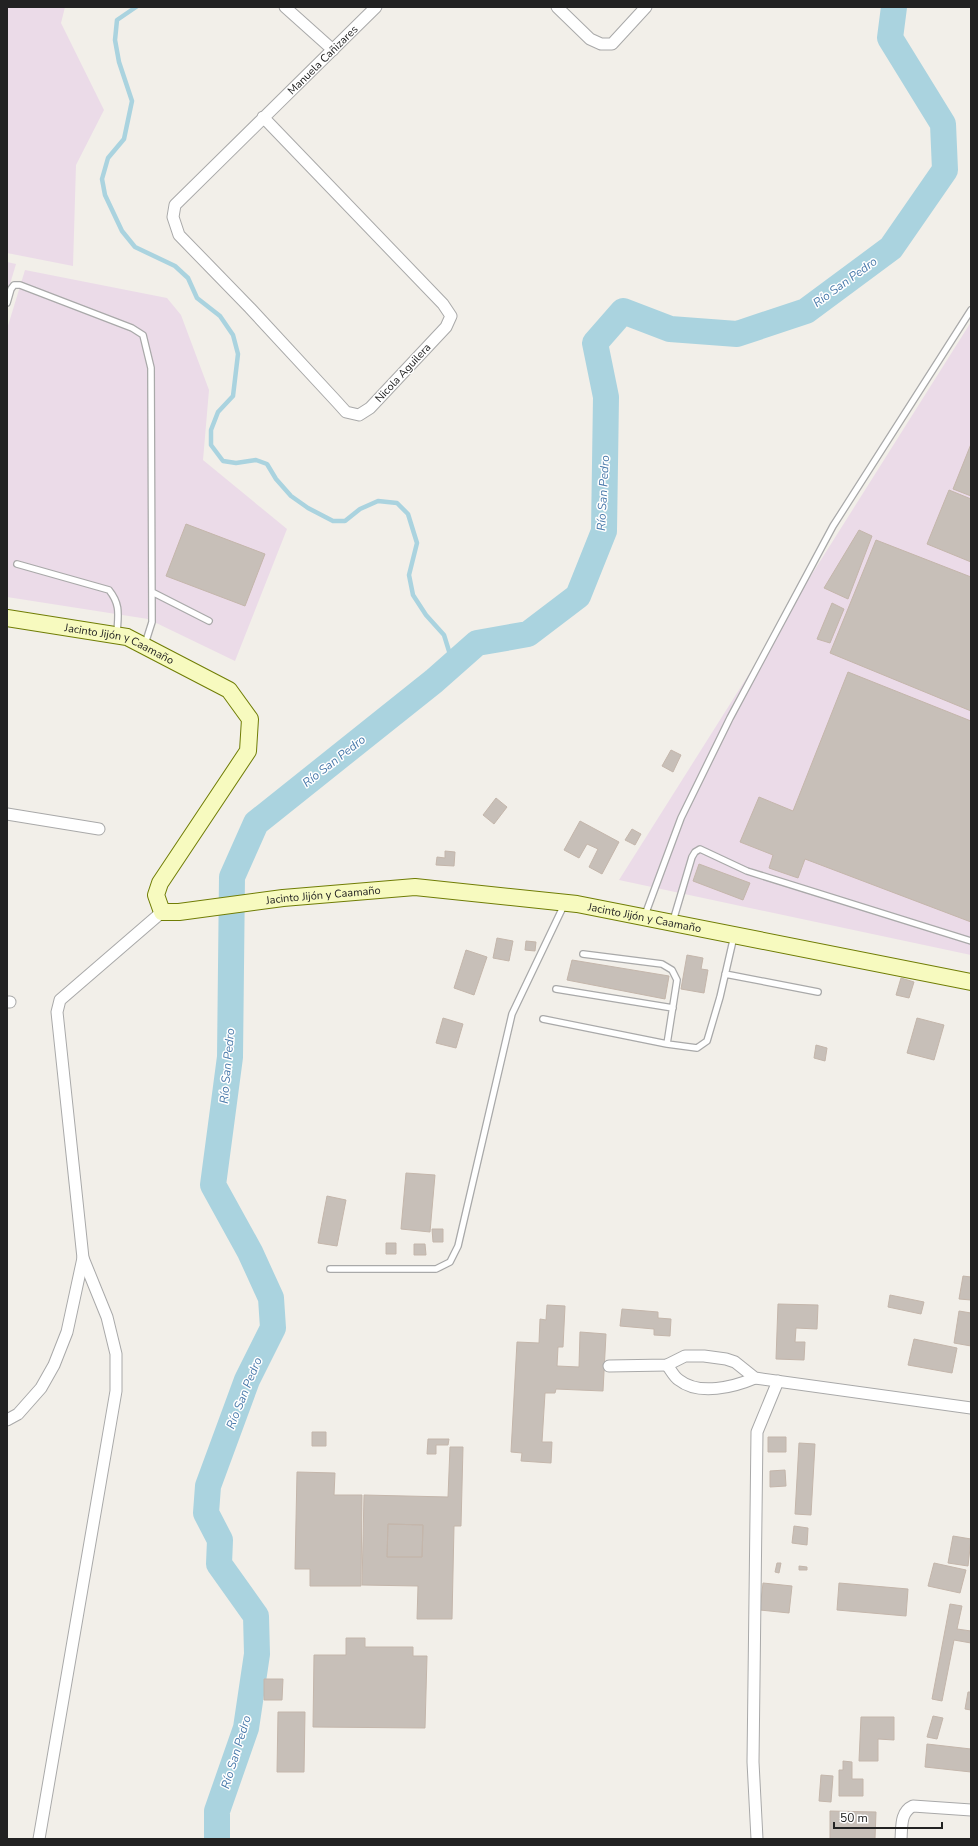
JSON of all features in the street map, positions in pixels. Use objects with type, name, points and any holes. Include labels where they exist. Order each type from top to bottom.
[{"type":"street","points":[[285,7],[333,50]]},
{"type":"street","name":"Manuela Cañizares","points":[[175,205],[376,7]]},
{"type":"street","points":[[557,7],[590,39],[601,44],[612,44],[646,7]]},
{"type":"street","name":"Nicola Aguilera","points":[[175,205],[173,217],[179,235],[250,308],[346,412],[359,416],[370,408],[446,328],[451,316],[443,304],[266,114]]},
{"type":"street","name":"Jacinto Jijón y Caamaño","points":[[7,618],[127,637],[229,690],[250,719],[248,751],[160,883],[156,895],[162,912],[179,912],[283,898],[415,887],[565,903],[971,982]]},
{"type":"street","points":[[7,814],[99,829]]},
{"type":"street","points":[[39,1839],[116,1391],[116,1354],[108,1317],[83,1258],[57,1012],[60,1000],[162,912]]},
{"type":"street","points":[[7,1420],[18,1414],[36,1393],[54,1365],[67,1332],[83,1258]]},
{"type":"street","points":[[609,1366],[668,1365],[685,1356],[704,1356],[726,1358],[742,1366],[755,1378]]},
{"type":"street","points":[[668,1365],[679,1380],[697,1388],[715,1389],[739,1385],[755,1378],[971,1408]]},
{"type":"street","points":[[757,1839],[753,1762],[757,1432],[778,1381]]},
{"type":"street","points":[[901,1839],[903,1816],[907,1809],[913,1806],[971,1810]]},
{"type":"lane","points":[[7,303],[11,289],[14,285],[20,286],[132,328],[143,335],[151,368],[152,622],[145,646]]},
{"type":"lane","points":[[644,918],[681,818],[730,718],[833,526],[971,310]]},
{"type":"lane","points":[[17,564],[109,590],[116,599],[118,608],[117,635]]},
{"type":"lane","points":[[152,592],[209,621]]},
{"type":"lane","points":[[672,923],[692,857],[695,852],[700,849],[747,871],[971,941]]},
{"type":"lane","points":[[330,1269],[436,1269],[450,1262],[458,1246],[512,1014],[565,903]]},
{"type":"lane","points":[[543,1019],[667,1044],[697,1048],[706,1041],[720,997],[734,935]]},
{"type":"lane","points":[[583,954],[662,964],[672,970],[677,980],[667,1044]]},
{"type":"lane","points":[[725,974],[818,992]]},
{"type":"lane","points":[[556,988],[673,1008]]},
{"type":"shaded area","points":[[7,7],[65,7],[61,23],[104,110],[76,165],[73,266],[7,253]]},
{"type":"shaded area","points":[[7,262],[16,264],[7,294]]},
{"type":"shaded area","points":[[25,270],[167,298],[181,315],[209,390],[203,460],[287,529],[235,661],[148,619],[7,597],[7,329]]},
{"type":"shaded area","points":[[971,322],[971,955],[619,880]]},
{"type":"building","points":[[971,444],[971,496],[953,489]]},
{"type":"building","points":[[949,490],[971,499],[971,562],[927,544]]},
{"type":"building","points":[[186,524],[265,554],[245,606],[166,576]]},
{"type":"building","points":[[859,530],[872,536],[848,599],[824,588]]},
{"type":"building","points":[[876,540],[971,577],[971,711],[830,653]]},
{"type":"building","points":[[832,603],[844,609],[830,643],[817,639]]},
{"type":"building","points":[[848,672],[971,721],[971,922],[805,859],[798,878],[769,868],[773,855],[740,842],[759,797],[793,811]]},
{"type":"building","points":[[671,750],[681,755],[673,772],[662,766]]},
{"type":"building","points":[[496,798],[507,807],[494,824],[483,815]]},
{"type":"building","points":[[580,821],[619,842],[602,874],[589,867],[598,849],[587,844],[579,858],[564,850]]},
{"type":"building","points":[[632,829],[641,834],[635,845],[625,840]]},
{"type":"building","points":[[445,851],[455,852],[454,866],[436,865],[437,857],[445,858]]},
{"type":"building","points":[[699,864],[750,883],[743,900],[693,881]]},
{"type":"building","points":[[497,938],[513,941],[509,961],[493,958]]},
{"type":"building","points":[[526,941],[536,942],[535,951],[525,950]]},
{"type":"building","points":[[466,950],[487,957],[474,995],[454,988]]},
{"type":"building","points":[[687,955],[703,958],[701,969],[708,970],[704,993],[681,989]]},
{"type":"building","points":[[572,960],[669,976],[665,999],[567,980]]},
{"type":"building","points":[[901,978],[914,982],[909,998],[896,995]]},
{"type":"building","points":[[443,1018],[463,1024],[456,1048],[436,1043]]},
{"type":"building","points":[[917,1018],[944,1025],[934,1060],[907,1053]]},
{"type":"building","points":[[816,1045],[827,1048],[825,1061],[814,1058]]},
{"type":"building","points":[[406,1173],[435,1175],[430,1232],[401,1229]]},
{"type":"building","points":[[327,1196],[346,1200],[337,1246],[318,1243]]},
{"type":"building","points":[[432,1229],[443,1229],[443,1242],[433,1242]]},
{"type":"building","points":[[386,1243],[396,1243],[396,1254],[386,1254]]},
{"type":"building","points":[[414,1244],[425,1244],[426,1255],[414,1255]]},
{"type":"building","points":[[963,1276],[971,1277],[971,1300],[959,1299]]},
{"type":"building","points":[[890,1295],[924,1302],[921,1314],[888,1307]]},
{"type":"building","points":[[778,1304],[818,1305],[817,1329],[796,1328],[795,1342],[805,1342],[804,1360],[776,1359]]},
{"type":"building","points":[[547,1305],[565,1306],[563,1347],[558,1347],[557,1366],[579,1367],[580,1332],[606,1334],[603,1391],[556,1389],[555,1393],[545,1393],[542,1442],[552,1442],[551,1463],[521,1461],[522,1453],[511,1452],[517,1342],[539,1343],[540,1319],[546,1320]]},
{"type":"building","points":[[622,1309],[658,1312],[658,1318],[671,1319],[670,1336],[654,1335],[654,1329],[620,1326]]},
{"type":"building","points":[[959,1311],[971,1313],[971,1346],[954,1343]]},
{"type":"building","points":[[914,1339],[957,1348],[952,1373],[908,1365]]},
{"type":"building","points":[[312,1432],[326,1432],[326,1446],[312,1446]]},
{"type":"building","points":[[768,1437],[786,1437],[786,1452],[768,1452]]},
{"type":"building","points":[[428,1439],[449,1439],[448,1445],[436,1445],[436,1454],[427,1454]]},
{"type":"building","points":[[799,1443],[815,1444],[811,1515],[795,1514]]},
{"type":"building","points":[[450,1447],[463,1447],[461,1526],[454,1526],[452,1619],[417,1619],[418,1586],[362,1585],[364,1495],[448,1497]],"holes":[[[388,1524],[423,1525],[422,1557],[387,1557]]]},
{"type":"building","points":[[785,1470],[786,1486],[770,1487],[770,1471]]},
{"type":"building","points":[[297,1472],[335,1473],[334,1495],[362,1495],[361,1586],[310,1586],[310,1569],[295,1569]]},
{"type":"building","points":[[388,1524],[423,1525],[422,1557],[387,1557]]},
{"type":"building","points":[[794,1526],[808,1528],[807,1545],[792,1543]]},
{"type":"building","points":[[953,1536],[971,1539],[968,1566],[948,1563]]},
{"type":"building","points":[[777,1563],[781,1563],[779,1573],[775,1572]]},
{"type":"building","points":[[934,1563],[966,1570],[960,1593],[928,1586]]},
{"type":"building","points":[[799,1566],[807,1567],[807,1570],[799,1570]]},
{"type":"building","points":[[763,1583],[792,1586],[789,1613],[760,1610]]},
{"type":"building","points":[[839,1583],[908,1589],[906,1616],[837,1610]]},
{"type":"building","points":[[950,1604],[962,1606],[957,1629],[971,1631],[971,1643],[954,1640],[942,1701],[932,1699]]},
{"type":"building","points":[[346,1638],[365,1638],[365,1647],[413,1647],[413,1656],[427,1656],[425,1728],[313,1727],[314,1655],[346,1655]]},
{"type":"building","points":[[264,1679],[283,1679],[282,1700],[264,1700]]},
{"type":"building","points":[[968,1692],[971,1692],[971,1710],[965,1709]]},
{"type":"building","points":[[278,1712],[305,1712],[304,1772],[277,1772]]},
{"type":"building","points":[[933,1716],[943,1718],[937,1739],[927,1737]]},
{"type":"building","points":[[861,1717],[894,1717],[894,1740],[878,1739],[878,1761],[859,1761]]},
{"type":"building","points":[[927,1744],[971,1749],[971,1772],[925,1767]]},
{"type":"building","points":[[843,1761],[852,1762],[852,1779],[863,1779],[863,1796],[839,1796],[839,1770],[843,1770]]},
{"type":"building","points":[[821,1775],[833,1776],[831,1802],[819,1801]]},
{"type":"building","points":[[830,1811],[876,1812],[875,1839],[830,1839]]},
{"type":"waterway","points":[[136,7],[117,20],[115,40],[119,62],[132,101],[124,139],[108,158],[102,179],[105,195],[122,231],[135,247],[175,266],[188,278],[197,298],[220,316],[233,335],[238,354],[233,396],[218,412],[211,430],[211,445],[223,461],[236,463],[256,460],[267,464],[276,479],[291,496],[308,508],[333,521],[345,521],[360,509],[378,501],[397,503],[408,514],[417,543],[409,575],[413,595],[426,615],[444,635],[453,664]]},
{"type":"waterway","name":"Río San Pedro","points":[[217,1839],[217,1811],[246,1728],[257,1654],[256,1616],[219,1564],[220,1540],[206,1513],[208,1486],[247,1380],[273,1328],[271,1298],[250,1252],[213,1185],[230,1057],[232,877],[256,823],[434,681],[477,643],[528,634],[578,596],[604,531],[606,397],[595,343],[623,311],[670,329],[737,334],[806,311],[891,248],[945,170],[943,124],[890,38],[894,7]]}]
